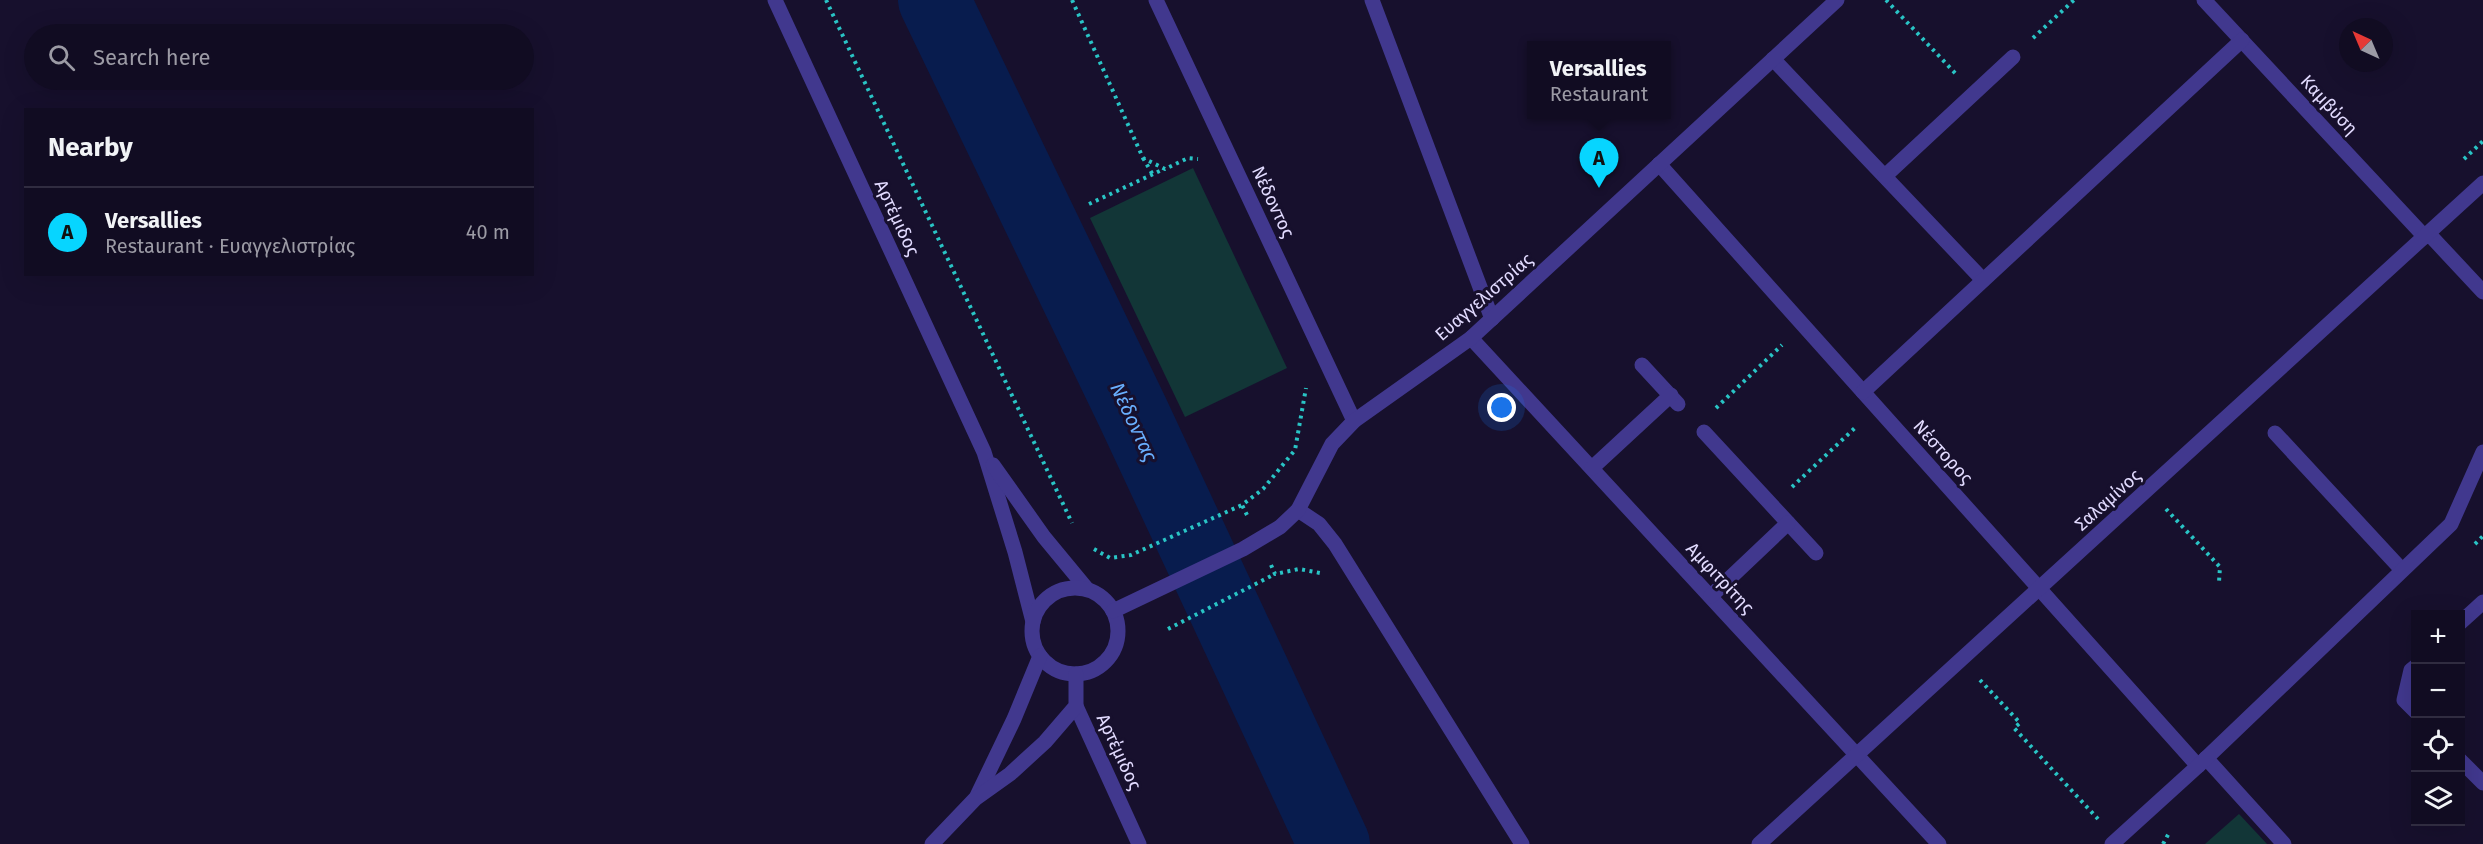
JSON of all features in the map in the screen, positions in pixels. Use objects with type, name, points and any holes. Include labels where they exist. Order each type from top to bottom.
[{"type":"street","name":"Αρτέμιδος","points":[[775,0],[984,453],[1015,552],[1033,622],[1033,640],[1040,656]]},
{"type":"street","name":"Νέδοντος","points":[[1155,0],[1354,421]]},
{"type":"street","points":[[1372,0],[1492,319]]},
{"type":"street","name":"Ευαγγελιστρίας","points":[[1113,611],[1243,549],[1280,527],[1298,510],[1332,444],[1354,421],[1472,338],[1837,0]]},
{"type":"street","name":"Καμβύση","points":[[2205,0],[2426,235],[2483,292]]},
{"type":"street","points":[[1863,392],[2242,40]]},
{"type":"street","points":[[1885,176],[2013,57]]},
{"type":"street","points":[[1773,59],[1983,280]]},
{"type":"street","name":"Νέστορος","points":[[1659,164],[2040,589],[2202,762],[2284,844]]},
{"type":"street","name":"Σαλαμίνος","points":[[1759,844],[2483,183]]},
{"type":"street","name":"Αμφιτρίτης","points":[[1472,338],[1939,844]]},
{"type":"street","points":[[1592,468],[1674,400],[1642,365]]},
{"type":"street","points":[[1704,432],[1816,553]]},
{"type":"street","points":[[2275,433],[2402,570]]},
{"type":"street","points":[[2115,841],[2202,762],[2451,524],[2483,452]]},
{"type":"street","name":"Αρτέμιδος","points":[[984,453],[1044,537],[1087,589],[1103,597],[1113,611]]},
{"type":"street","points":[[1298,510],[1319,524],[1335,544],[1522,844]]},
{"type":"street","points":[[1711,596],[1788,523]]},
{"type":"street","points":[[1033,622],[1040,606],[1053,594],[1069,588],[1087,589]]},
{"type":"street","points":[[2465,619],[2483,602]]},
{"type":"street","points":[[975,799],[1014,719],[1040,656],[1049,666],[1062,673],[1091,672],[1113,653],[1118,639],[1118,625],[1113,611]]},
{"type":"street","points":[[2411,670],[2404,700],[2411,708]]},
{"type":"street","name":"Αρτέμιδος","points":[[1076,674],[1076,706],[1139,844]]},
{"type":"street","points":[[932,844],[975,799],[1010,774],[1045,742],[1076,706]]},
{"type":"street","points":[[2465,765],[2483,783]]},
{"type":"path","points":[[826,0],[1077,531]]},
{"type":"path","points":[[1072,0],[1143,158],[1153,175]]},
{"type":"path","points":[[1886,0],[1974,93]]},
{"type":"path","points":[[2013,57],[2074,0]]},
{"type":"path","points":[[1143,158],[1165,169]]},
{"type":"path","points":[[1089,204],[1188,158],[1203,160]]},
{"type":"path","points":[[1714,410],[1803,326]]},
{"type":"path","points":[[1087,546],[1110,558],[1131,555],[1242,505],[1263,489],[1295,450],[1307,383]]},
{"type":"path","points":[[1772,506],[1876,407]]},
{"type":"path","points":[[2148,490],[2220,567],[2219,582]]},
{"type":"path","points":[[1242,505],[1275,574]]},
{"type":"path","points":[[1168,629],[1275,574],[1299,569],[1324,573]]},
{"type":"path","points":[[1961,660],[2020,723],[2014,728],[2115,841]]},
{"type":"green space","points":[[1193,168],[1287,368],[1185,417],[1090,218]]},
{"type":"green space","points":[[2239,814],[2267,844],[2205,844]]},
{"type":"waterway","name":"Νέδoντας","points":[[934,0],[1133,413],[1334,844]]},
{"type":"place","name":"Versallies","points":[[1599,188]]}]
